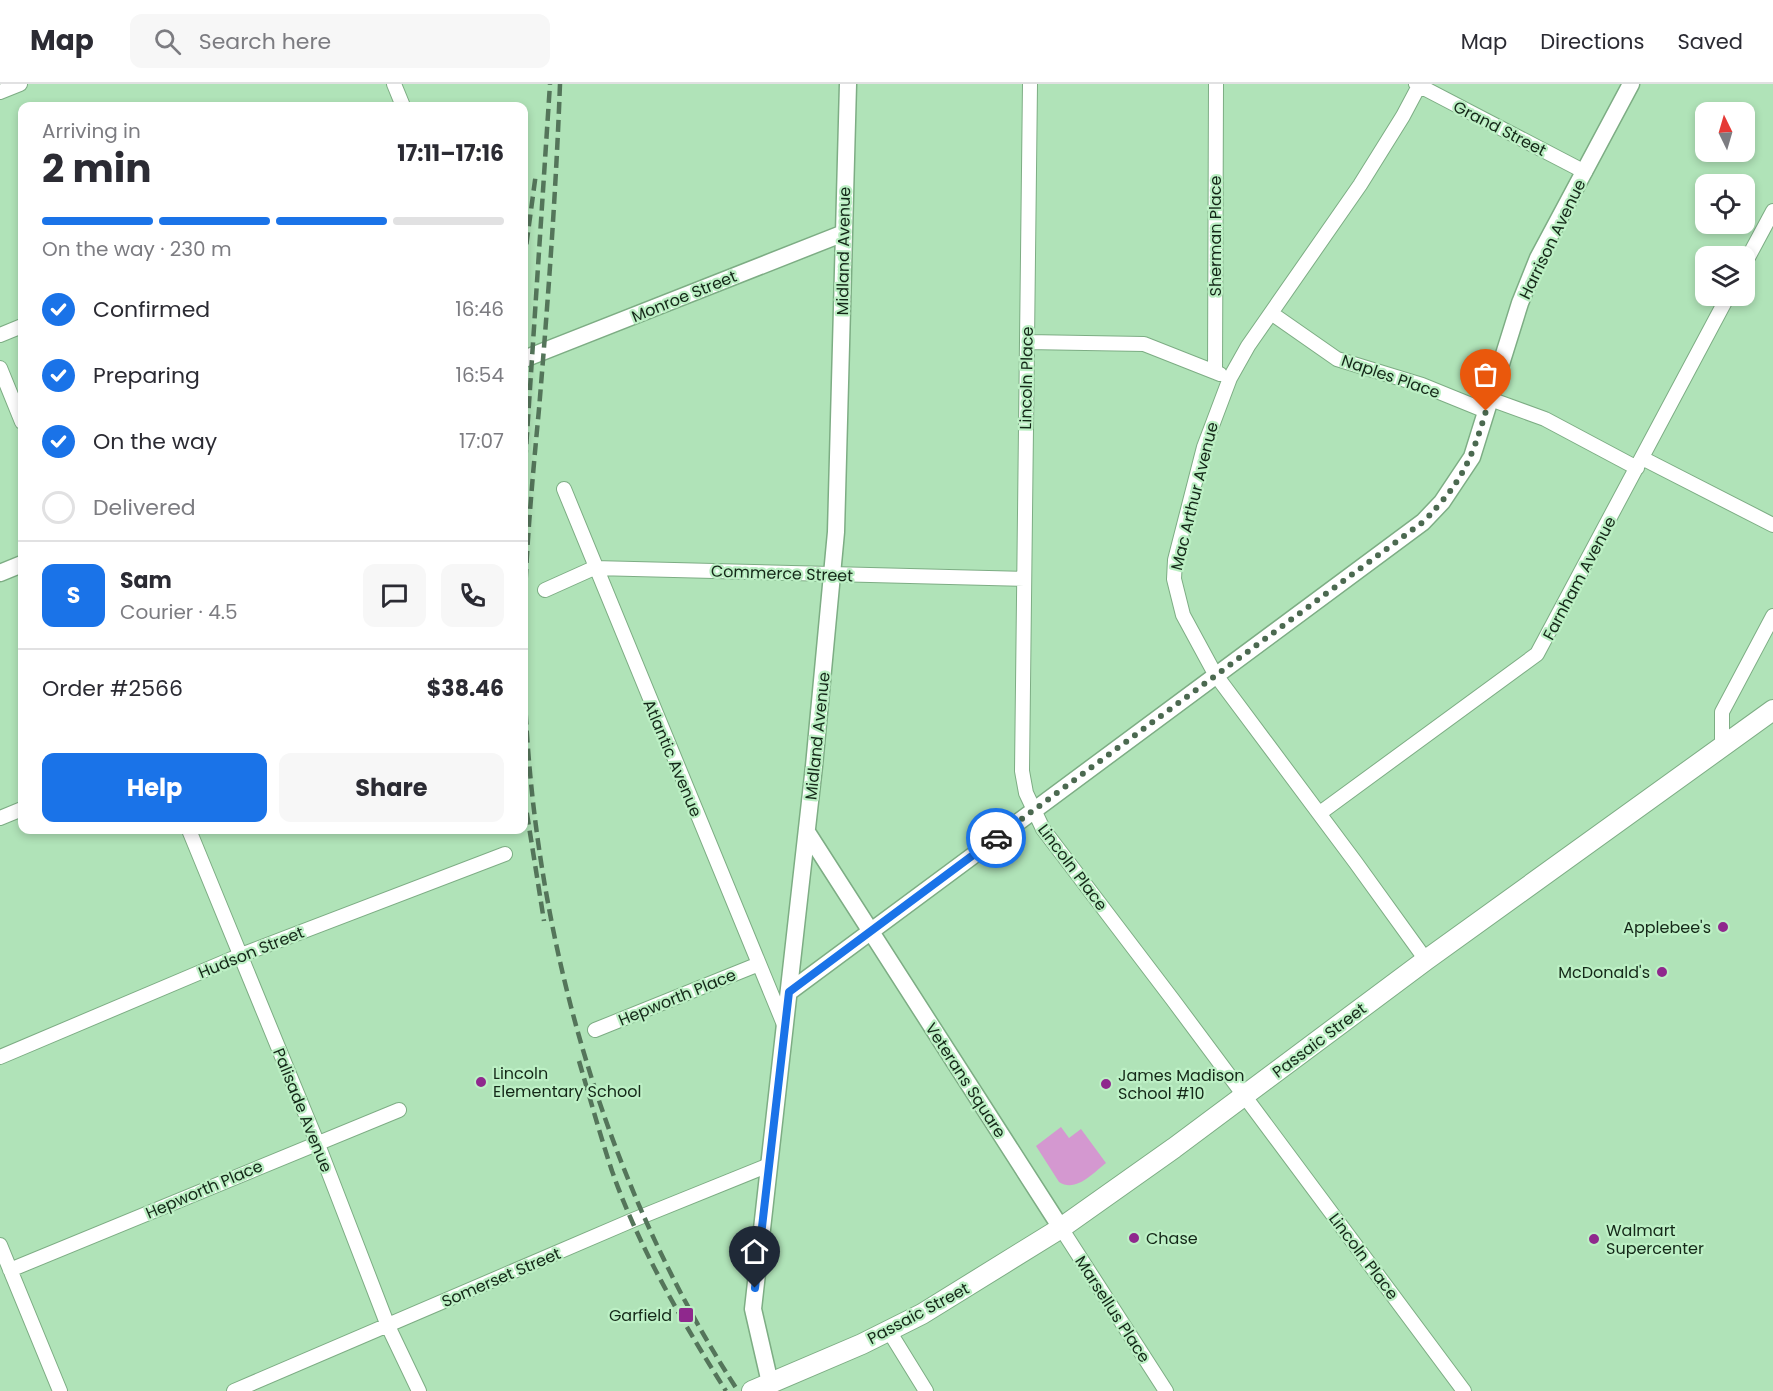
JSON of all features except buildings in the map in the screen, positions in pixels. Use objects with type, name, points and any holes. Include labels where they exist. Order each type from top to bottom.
[{"type":"main road","name":"Passaic Street","points":[[761,1387],[889,1331],[980,1280],[1061,1228],[1174,1148],[1426,960],[1773,710]]},
{"type":"street","points":[[0,92],[20,84]]},
{"type":"street","points":[[394,84],[401,102]]},
{"type":"street","name":"Midland Avenue","points":[[761,1387],[753,1309],[807,832],[836,532],[848,84]]},
{"type":"street","name":"Lincoln Place","points":[[1030,84],[1022,771],[1032,811],[1043,829],[1464,1391]]},
{"type":"street","name":"Sherman Place","points":[[1215,372],[1216,84]]},
{"type":"street","name":"Harrison Avenue","points":[[871,931],[1423,522],[1461,477],[1472,457],[1520,303],[1538,258],[1631,84]]},
{"type":"street","name":"Grand Street","points":[[1418,85],[1585,172]]},
{"type":"street","name":"Mac Arthur Avenue","points":[[1418,85],[1360,184],[1271,313],[1230,378],[1204,447],[1175,560],[1174,579],[1183,615],[1215,674],[1320,813],[1426,960]]},
{"type":"street","points":[[1754,246],[1773,211]]},
{"type":"street","name":"Monroe Street","points":[[528,357],[844,233]]},
{"type":"street","name":"Farnham Avenue","points":[[1320,813],[1537,654],[1723,306]]},
{"type":"street","name":"Naples Place","points":[[1271,313],[1337,359],[1488,405],[1545,419],[1773,525]]},
{"type":"street","points":[[0,335],[18,328]]},
{"type":"street","points":[[1027,342],[1144,344],[1230,378]]},
{"type":"street","points":[[0,368],[18,412]]},
{"type":"street","name":"Atlantic Avenue","points":[[564,489],[594,568],[785,1026]]},
{"type":"street","points":[[0,573],[18,566]]},
{"type":"street","name":"Commerce Street","points":[[545,590],[594,568],[1024,579]]},
{"type":"street","points":[[1722,748],[1722,712],[1773,616]]},
{"type":"street","points":[[0,818],[18,811]]},
{"type":"street","name":"Veterans Square","points":[[807,832],[1061,1228]]},
{"type":"street","name":"Palisade Avenue","points":[[191,834],[388,1326],[419,1391]]},
{"type":"street","name":"Hudson Street","points":[[0,1057],[240,956],[505,854]]},
{"type":"street","points":[[789,992],[871,931]]},
{"type":"street","name":"Hepworth Place","points":[[595,1030],[759,964]]},
{"type":"street","name":"Hepworth Place","points":[[10,1270],[316,1142],[399,1110]]},
{"type":"street","name":"Somerset Street","points":[[234,1391],[642,1216],[769,1165]]},
{"type":"street","name":"Marsellus Place","points":[[1061,1228],[1166,1391]]},
{"type":"street","points":[[0,1245],[60,1391]]},
{"type":"street","points":[[889,1331],[926,1391]]},
{"type":"shaded area","points":[[1061,1127],[1069,1138],[1081,1129],[1106,1163],[1084,1180],[1072,1185],[1059,1182],[1036,1146]]},
{"type":"railway","points":[[528,419],[550,84]]},
{"type":"railway","points":[[528,537],[551,246],[560,84]]},
{"type":"railway","points":[[528,232],[536,173]]},
{"type":"railway","points":[[528,742],[540,856],[558,950],[581,1044],[611,1135],[647,1223],[689,1309],[738,1391]]},
{"type":"railway","points":[[528,820],[544,921]]},
{"type":"railway","points":[[579,1061],[612,1171],[635,1228],[678,1312],[726,1391]]},
{"type":"way so far","points":[[996,838],[1423,522],[1461,477],[1472,457],[1486,411]]},
{"type":"place","name":"Applebee's","points":[[1723,927]]},
{"type":"place","name":"McDonald's","points":[[1662,972]]},
{"type":"place","name":"Lincoln Elementary School","points":[[481,1082]]},
{"type":"place","name":"James Madison School #10","points":[[1106,1084]]},
{"type":"place","name":"Chase","points":[[1134,1238]]},
{"type":"place","name":"Walmart Supercenter","points":[[1594,1239]]},
{"type":"place","name":"Garfield","points":[[686,1315]]},
{"type":"route","points":[[755,1288],[789,992],[996,838]]}]
